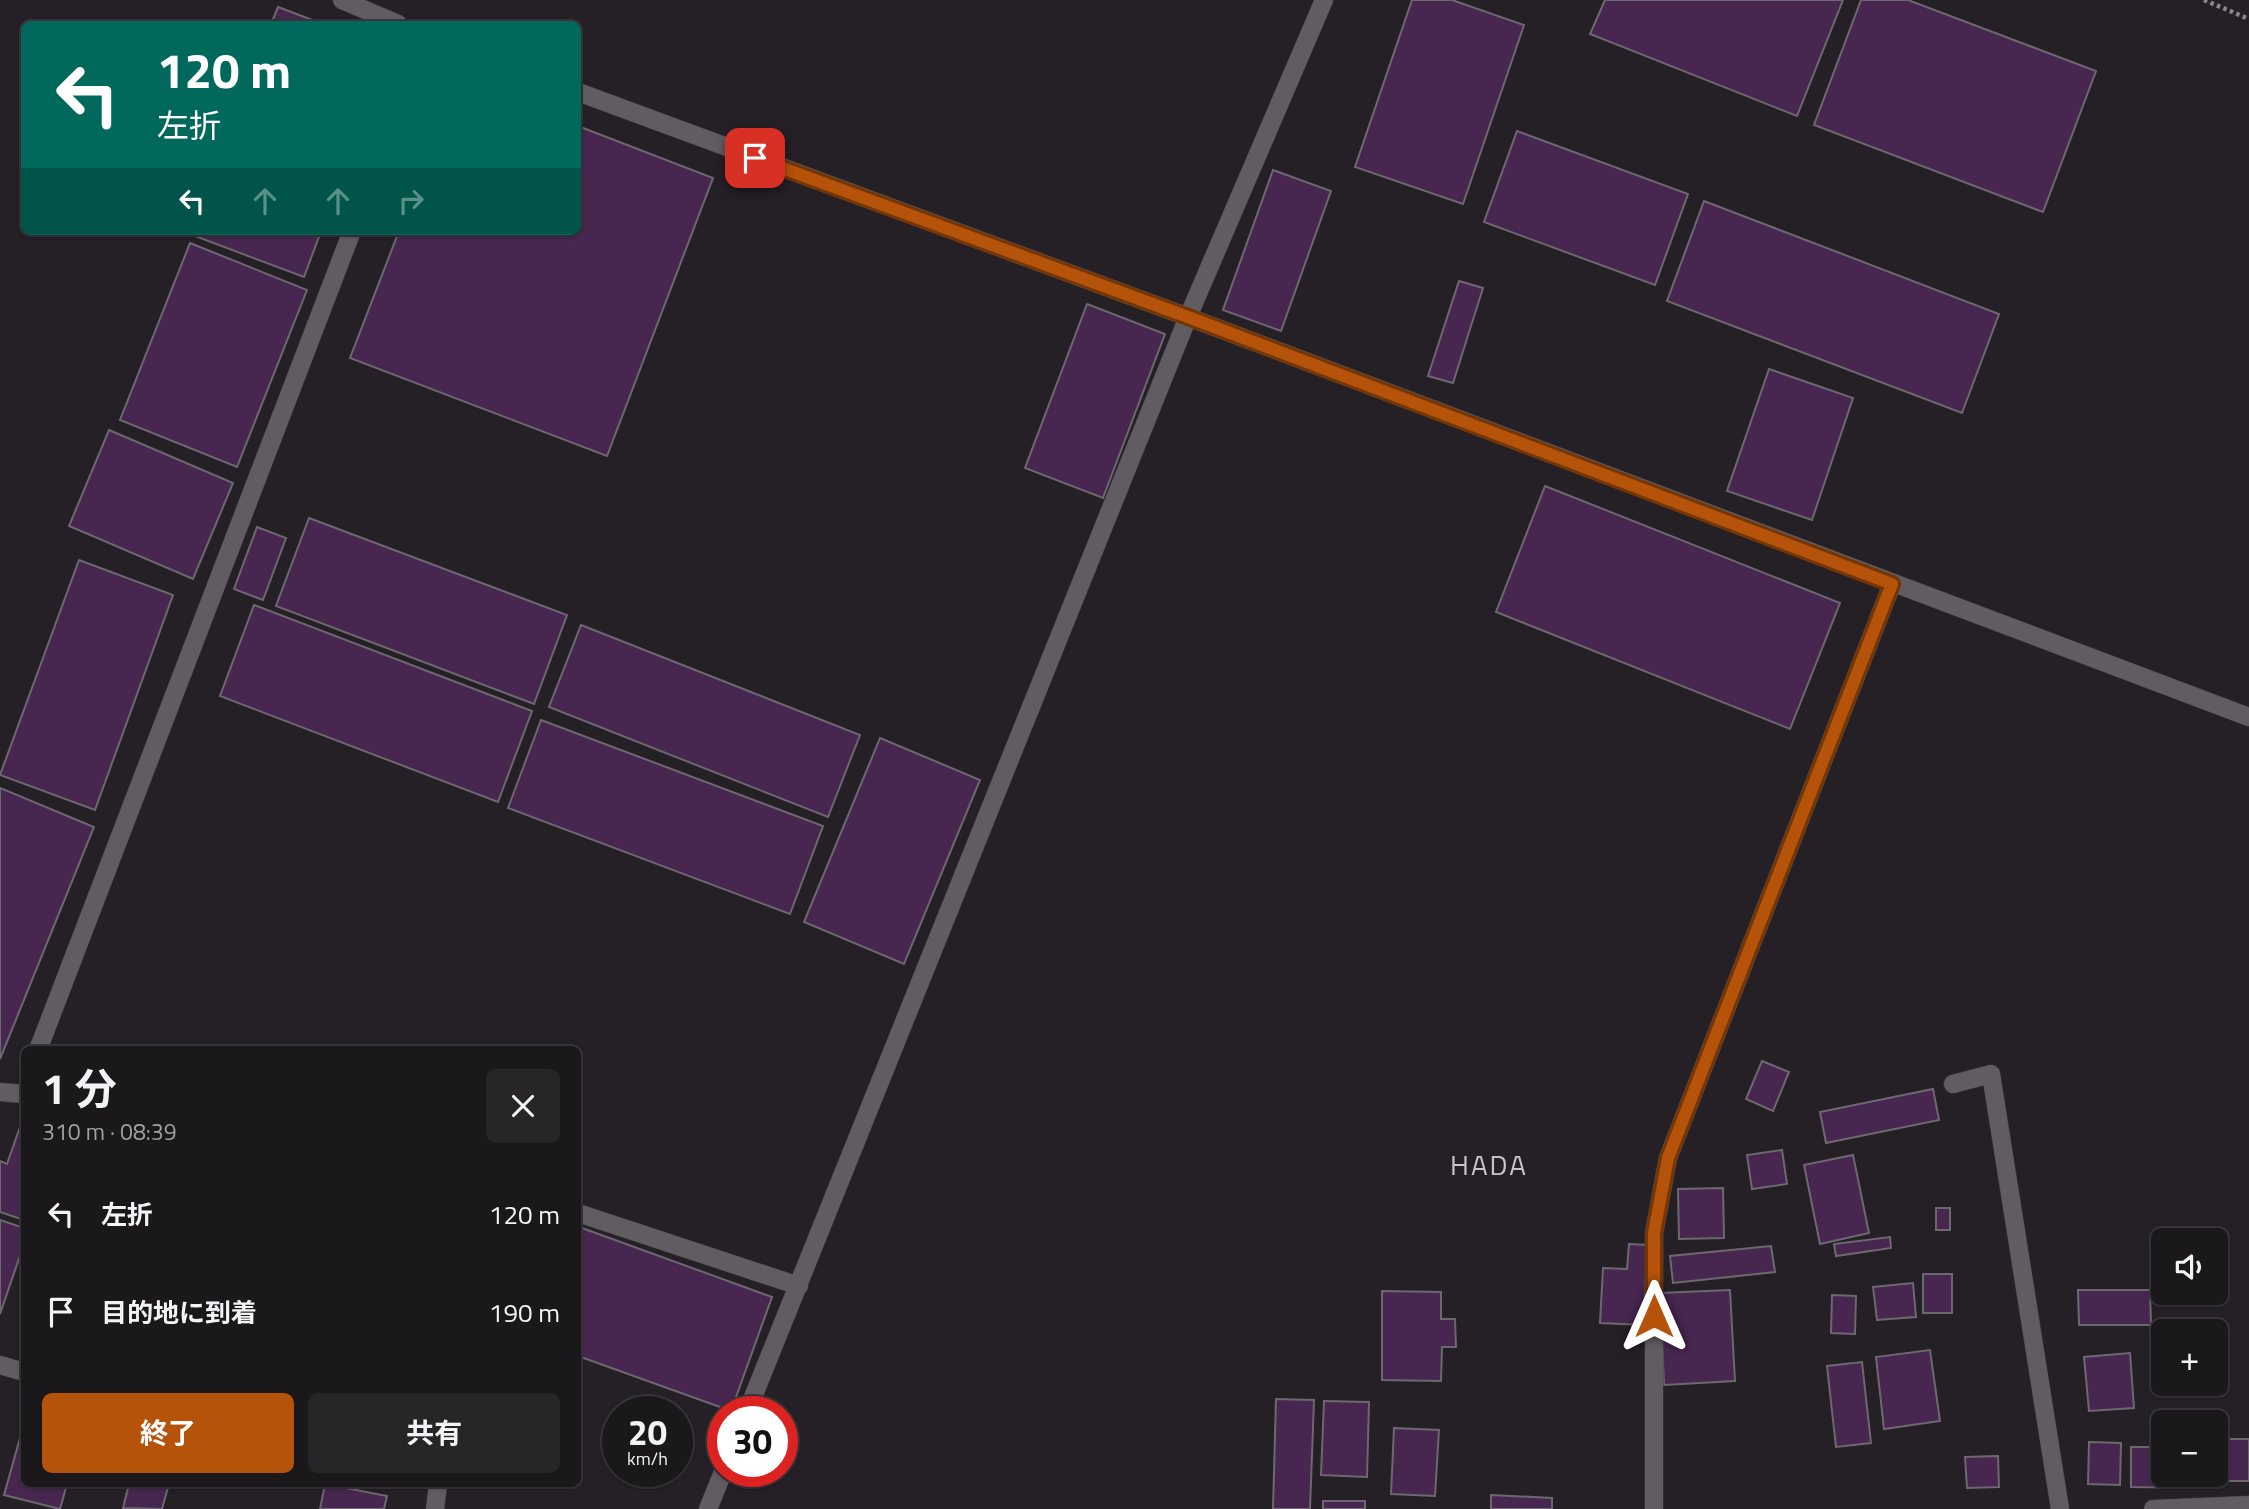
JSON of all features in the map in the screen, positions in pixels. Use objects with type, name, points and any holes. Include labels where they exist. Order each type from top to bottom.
[{"type":"street","points":[[342,0],[391,21]]},
{"type":"street","points":[[754,1396],[1188,317],[1324,0]]},
{"type":"street","points":[[581,93],[1188,317],[2249,717]]},
{"type":"street","points":[[40,1046],[350,235]]},
{"type":"street","points":[[1654,1509],[1654,1233],[1668,1158],[1892,584]]},
{"type":"street","points":[[1953,1084],[1991,1074],[2060,1509]]},
{"type":"street","points":[[0,1092],[21,1090]]},
{"type":"street","points":[[581,1214],[799,1286]]},
{"type":"street","points":[[0,1365],[21,1371]]},
{"type":"street","points":[[435,1509],[438,1487]]},
{"type":"street","points":[[708,1509],[717,1487]]},
{"type":"street","points":[[2153,1509],[2249,1505]]},
{"type":"path","points":[[2204,0],[2249,19]]},
{"type":"building","points":[[1412,0],[1452,0],[1524,25],[1463,204],[1355,167]]},
{"type":"building","points":[[1605,0],[1843,0],[1797,116],[1590,34]]},
{"type":"building","points":[[1861,0],[1908,0],[2096,71],[2043,212],[1814,125]]},
{"type":"building","points":[[278,7],[315,21],[272,21]]},
{"type":"building","points":[[581,127],[713,178],[607,456],[350,358],[397,235],[581,235]]},
{"type":"building","points":[[1517,131],[1688,194],[1655,285],[1484,222]]},
{"type":"building","points":[[1273,170],[1331,191],[1281,331],[1223,310]]},
{"type":"building","points":[[1704,201],[1999,314],[1962,413],[1667,301]]},
{"type":"building","points":[[192,235],[320,235],[304,277]]},
{"type":"building","points":[[190,243],[307,290],[237,467],[120,420]]},
{"type":"building","points":[[1459,281],[1483,288],[1453,383],[1428,376]]},
{"type":"building","points":[[1087,304],[1165,334],[1103,498],[1025,468]]},
{"type":"building","points":[[1769,369],[1853,398],[1812,520],[1727,491]]},
{"type":"building","points":[[109,430],[233,483],[193,579],[69,526]]},
{"type":"building","points":[[1545,486],[1840,603],[1790,729],[1496,612]]},
{"type":"building","points":[[309,518],[567,615],[534,704],[276,606]]},
{"type":"building","points":[[257,527],[286,538],[263,600],[234,589]]},
{"type":"building","points":[[79,560],[173,595],[95,810],[0,775]]},
{"type":"building","points":[[254,605],[532,711],[498,802],[220,696]]},
{"type":"building","points":[[581,625],[860,735],[828,817],[549,707]]},
{"type":"building","points":[[541,720],[823,826],[790,914],[508,808]]},
{"type":"building","points":[[880,738],[980,780],[904,964],[804,922]]},
{"type":"building","points":[[0,788],[94,827],[0,1059]]},
{"type":"building","points":[[1762,1061],[1789,1072],[1773,1111],[1746,1099]]},
{"type":"building","points":[[1933,1089],[1939,1120],[1826,1143],[1820,1112]]},
{"type":"building","points":[[21,1124],[21,1219],[0,1212],[0,1161],[7,1164]]},
{"type":"building","points":[[1782,1150],[1787,1184],[1752,1189],[1747,1155]]},
{"type":"building","points":[[1853,1155],[1869,1233],[1820,1244],[1804,1165]]},
{"type":"building","points":[[1723,1188],[1724,1238],[1679,1239],[1678,1189]]},
{"type":"building","points":[[1936,1208],[1950,1208],[1950,1230],[1936,1230]]},
{"type":"building","points":[[0,1220],[21,1227],[21,1253],[0,1314]]},
{"type":"building","points":[[582,1228],[772,1297],[736,1396],[707,1396],[707,1402],[581,1357]]},
{"type":"building","points":[[1890,1237],[1891,1248],[1836,1256],[1834,1244]]},
{"type":"building","points":[[1629,1244],[1648,1245],[1643,1325],[1600,1323],[1603,1268],[1627,1269]]},
{"type":"building","points":[[1771,1246],[1775,1272],[1673,1283],[1670,1256]]},
{"type":"building","points":[[1923,1274],[1952,1274],[1952,1313],[1923,1313]]},
{"type":"building","points":[[1913,1283],[1916,1317],[1877,1320],[1873,1287]]},
{"type":"building","points":[[1730,1290],[1735,1381],[1664,1385],[1660,1293]]},
{"type":"building","points":[[2078,1290],[2150,1290],[2151,1325],[2079,1325]]},
{"type":"building","points":[[1382,1291],[1441,1292],[1441,1319],[1455,1319],[1456,1347],[1442,1347],[1441,1381],[1382,1380]]},
{"type":"building","points":[[1832,1295],[1856,1296],[1855,1334],[1831,1333]]},
{"type":"building","points":[[1930,1350],[1940,1421],[1884,1429],[1876,1357]]},
{"type":"building","points":[[2130,1353],[2134,1408],[2089,1411],[2084,1357]]},
{"type":"building","points":[[1862,1362],[1871,1443],[1836,1447],[1827,1366]]},
{"type":"building","points":[[1276,1399],[1314,1400],[1310,1509],[1273,1509]]},
{"type":"building","points":[[1324,1401],[1369,1402],[1367,1477],[1321,1475]]},
{"type":"building","points":[[1394,1428],[1439,1430],[1435,1496],[1391,1494]]},
{"type":"building","points":[[20,1438],[21,1487],[66,1487],[60,1509],[4,1495]]},
{"type":"building","points":[[2228,1439],[2249,1439],[2249,1481],[2228,1481]]},
{"type":"building","points":[[2089,1442],[2121,1443],[2120,1485],[2088,1484]]},
{"type":"building","points":[[2131,1447],[2151,1447],[2151,1487],[2203,1488],[2131,1487]]},
{"type":"building","points":[[1998,1456],[1999,1487],[1967,1488],[1965,1457]]},
{"type":"building","points":[[128,1487],[168,1487],[162,1509],[123,1508]]},
{"type":"building","points":[[324,1487],[340,1487],[387,1496],[384,1509],[320,1509]]},
{"type":"building","points":[[1491,1495],[1552,1498],[1552,1509],[1491,1509]]},
{"type":"building","points":[[1323,1501],[1365,1501],[1365,1509],[1323,1509]]},
{"type":"district","name":"HADA","points":[[1489,1165]]},
{"type":"route","points":[[755,158],[1188,317],[1892,584],[1668,1158],[1654,1233],[1654,1316]]}]
